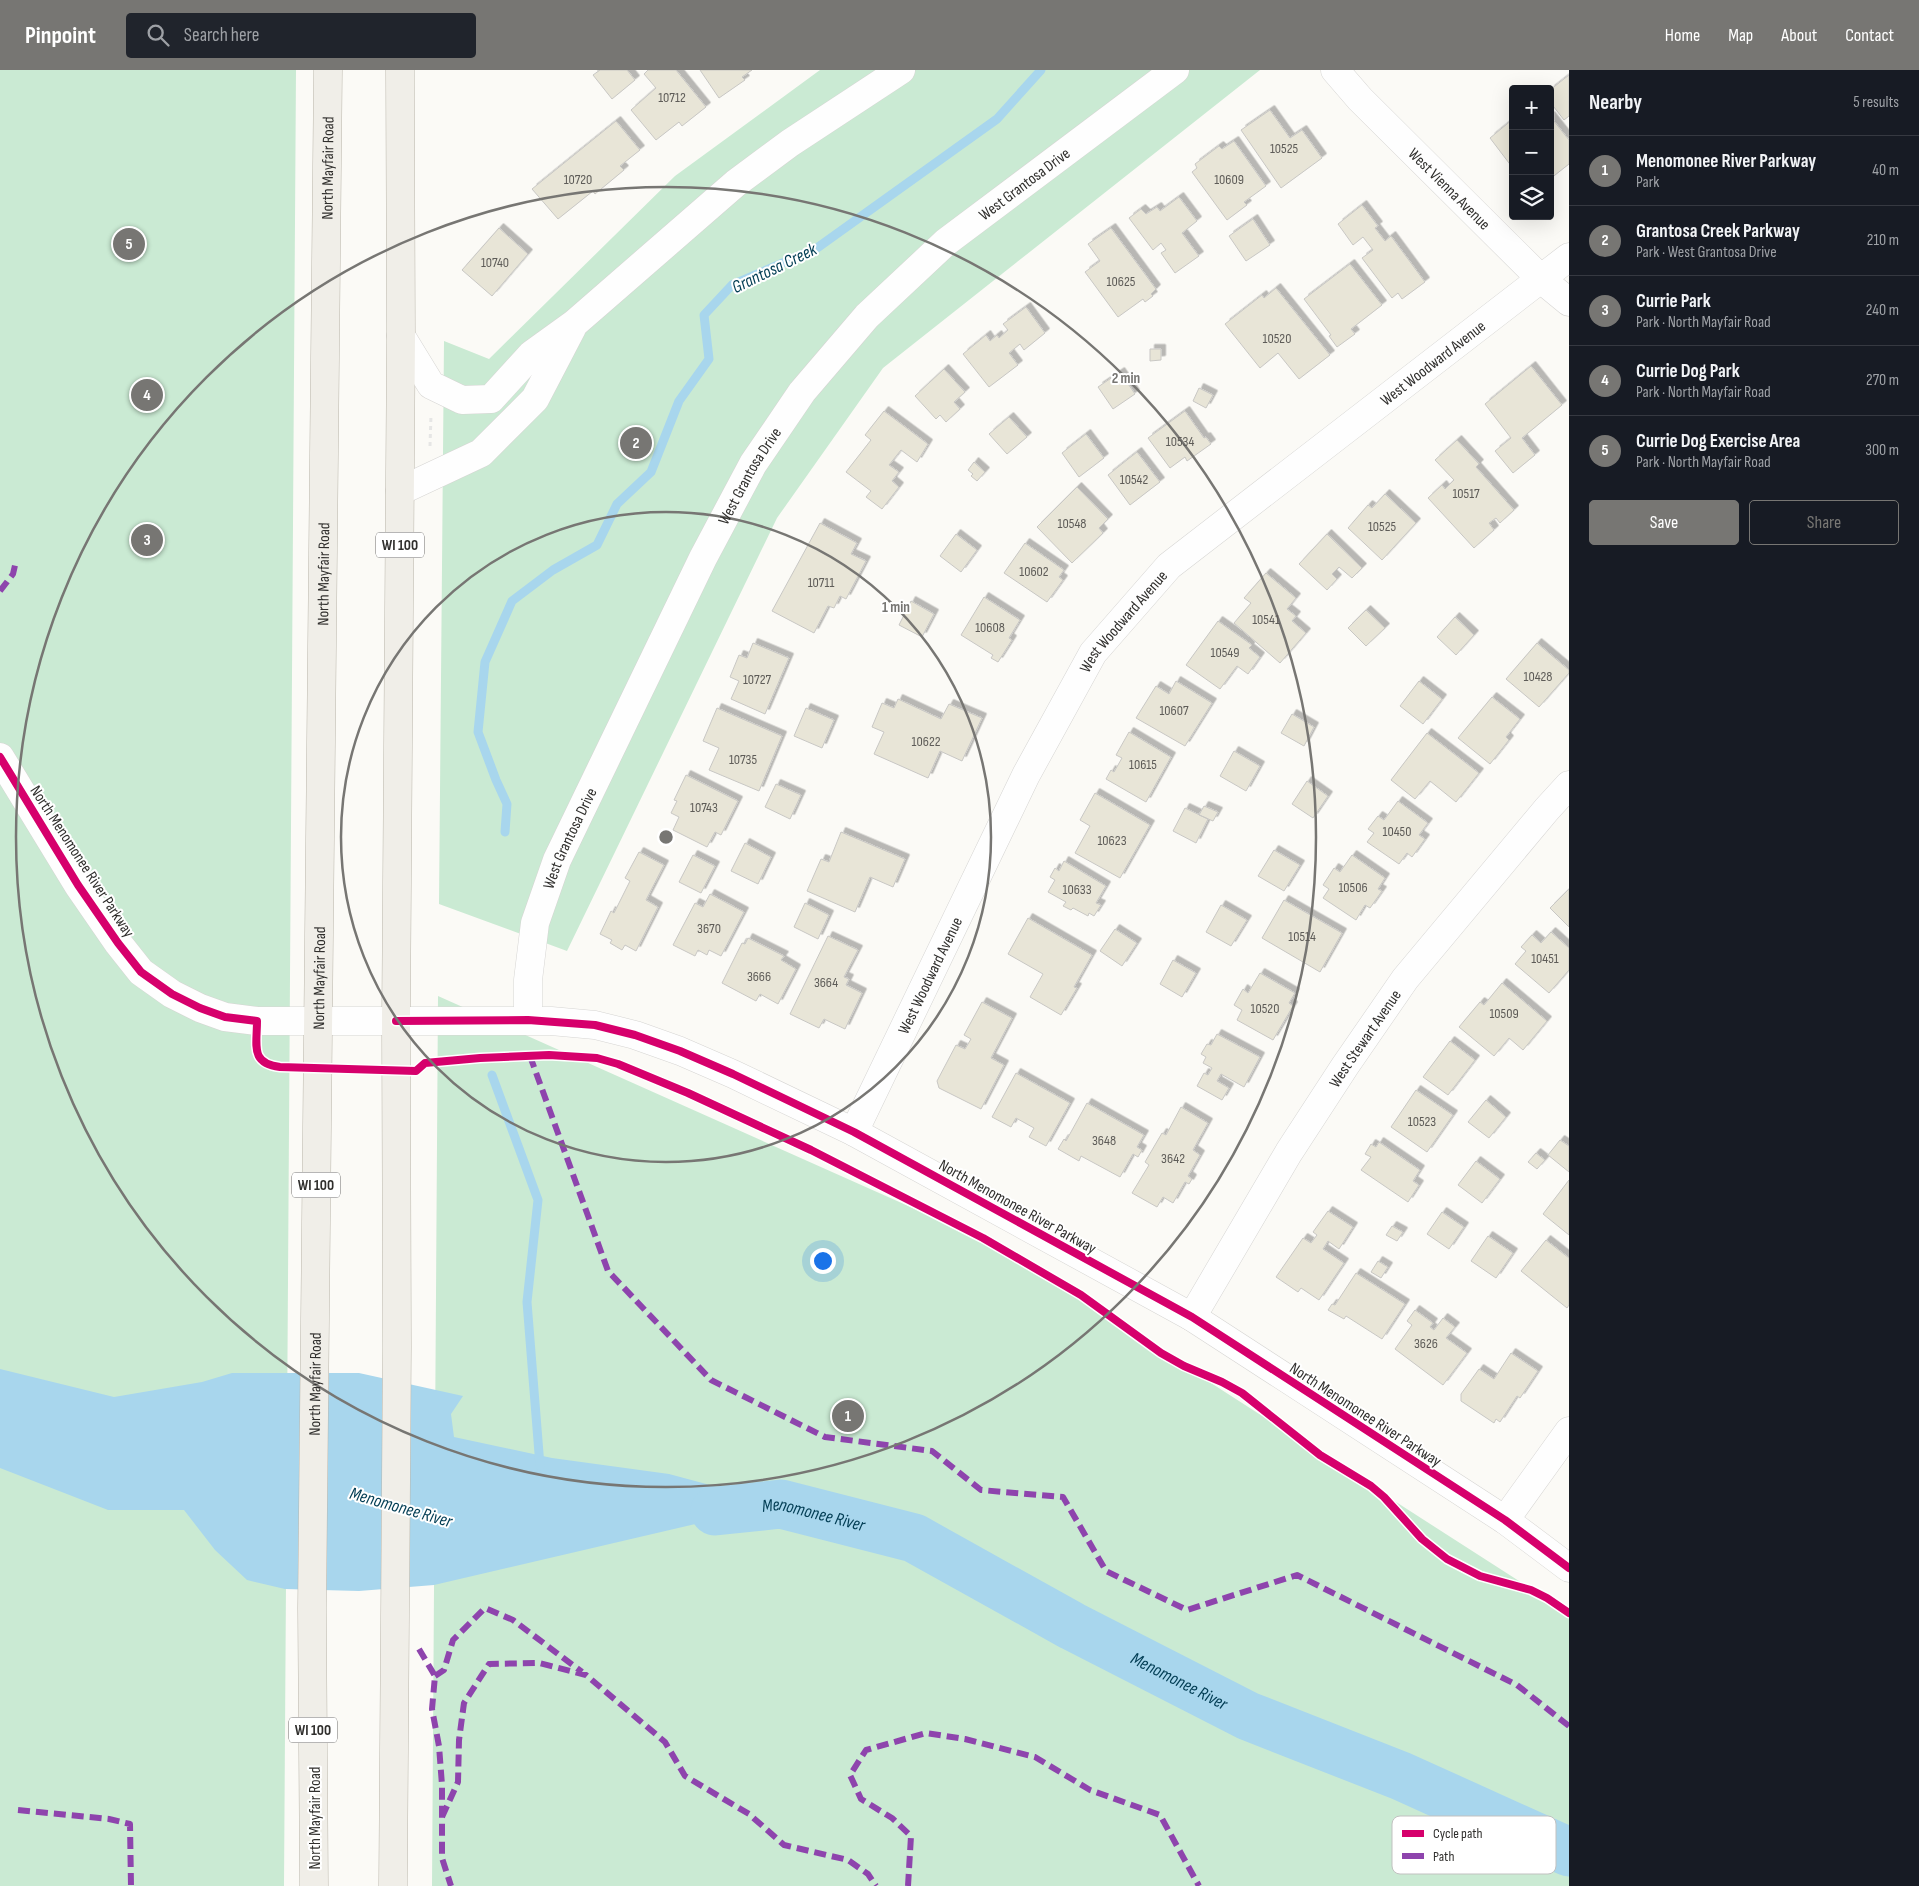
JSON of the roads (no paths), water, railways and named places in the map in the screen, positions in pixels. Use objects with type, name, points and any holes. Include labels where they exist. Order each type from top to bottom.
[{"type":"main road","name":"North Mayfair Road","points":[[314,1886],[312,1608],[314,1347],[328,70]]},
{"type":"main road","name":"WI 100","points":[[393,1886],[401,336],[400,70]]},
{"type":"street","points":[[401,336],[431,385],[462,400],[491,399],[532,354],[575,323],[736,183],[790,143],[901,70]]},
{"type":"street","name":"West Grantosa Drive","points":[[528,1020],[528,980],[535,923],[557,860],[703,558],[754,464],[796,400],[867,316],[946,242],[1175,70]]},
{"type":"street","name":"West Vienna Avenue","points":[[1335,70],[1360,99],[1540,280],[1569,302]]},
{"type":"street","name":"West Woodward Avenue","points":[[854,1132],[1026,775],[1093,653],[1168,566],[1569,257]]},
{"type":"street","points":[[400,491],[481,453],[535,399],[575,323]]},
{"type":"street","name":"North Menomonee River Parkway","points":[[0,757],[78,885],[118,943],[142,972],[172,994],[224,1017],[257,1021],[528,1020],[595,1026],[635,1035],[680,1051],[733,1074],[854,1132],[1192,1317],[1505,1520],[1569,1568]]},
{"type":"street","name":"West Stewart Avenue","points":[[1192,1317],[1289,1152],[1404,979],[1569,785]]},
{"type":"street","points":[[1505,1520],[1569,1430]]},
{"type":"water","points":[[0,1369],[114,1397],[202,1382],[232,1373],[359,1373],[463,1396],[451,1414],[454,1437],[552,1458],[669,1474],[781,1504],[434,1585],[359,1591],[285,1589],[247,1580],[215,1550],[184,1510],[108,1510],[0,1468]]},
{"type":"waterway","name":"Grantosa Creek","points":[[505,832],[507,804],[478,732],[485,662],[512,601],[553,570],[597,545],[617,504],[651,472],[679,401],[709,359],[704,315],[732,285],[817,248],[997,119],[1041,70]]},
{"type":"waterway","points":[[492,1075],[538,1200],[527,1302],[540,1466]]},
{"type":"waterway","name":"Menomonee River","points":[[715,1511],[781,1504],[914,1538],[1072,1626],[1248,1716],[1401,1776],[1489,1816]]},
{"type":"waterway","name":"Menomonee River","points":[[1556,1846],[1569,1852]]},
{"type":"place","name":"Currie Dog Exercise Area","points":[[129,244]]},
{"type":"place","name":"Currie Dog Park","points":[[147,395]]},
{"type":"place","name":"Grantosa Creek Parkway","points":[[636,443]]},
{"type":"place","name":"Currie Park","points":[[147,540]]},
{"type":"place","name":"Menomonee River Parkway","points":[[848,1416]]}]
